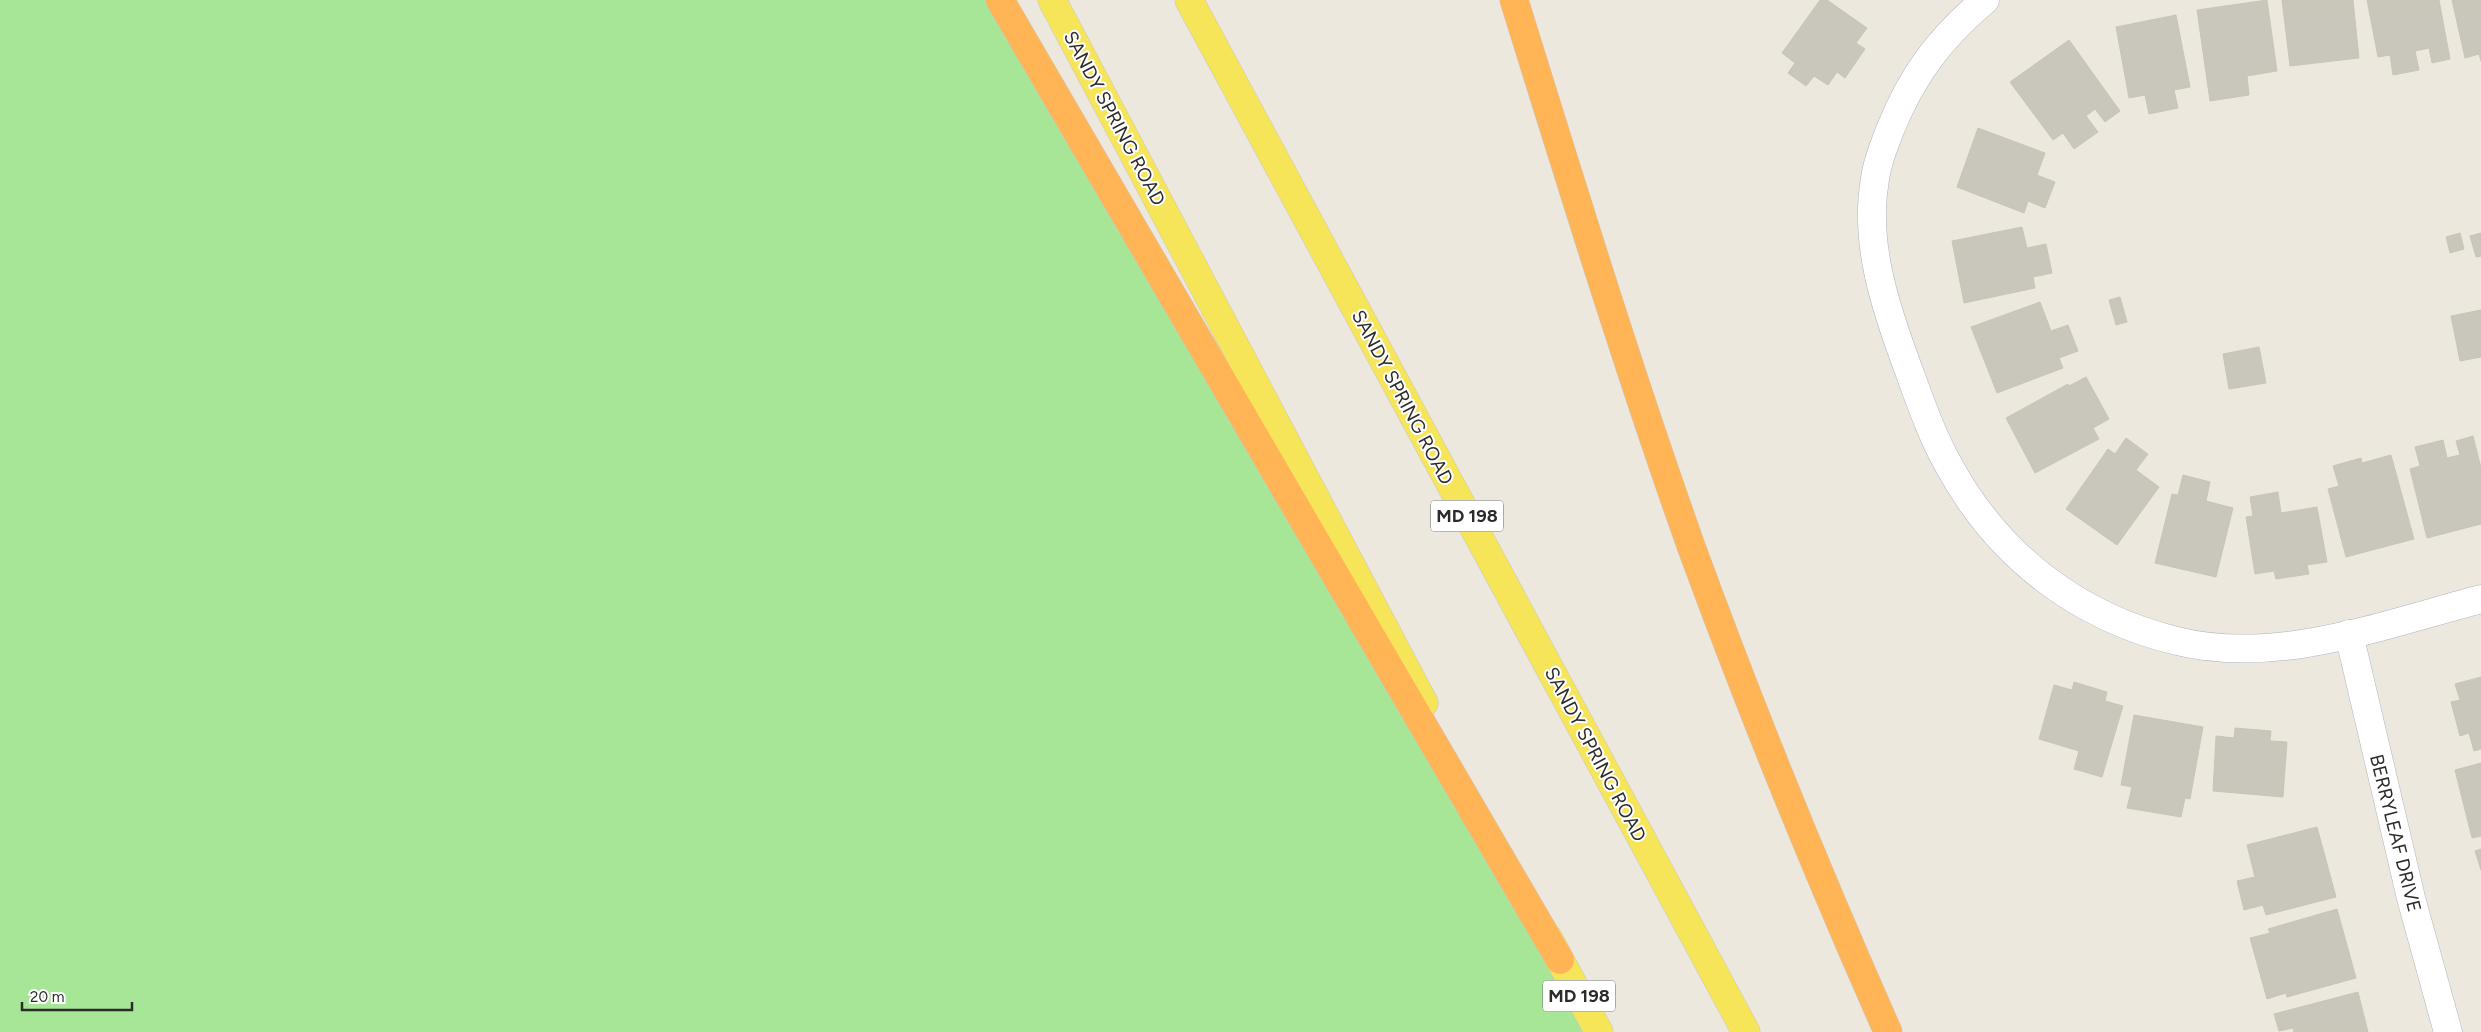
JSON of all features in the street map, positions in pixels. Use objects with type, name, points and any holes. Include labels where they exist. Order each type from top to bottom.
[{"type":"highway","points":[[1000,0],[1560,960]]},
{"type":"highway","points":[[1514,0],[1615,325],[1691,546],[1756,717],[1848,941],[1888,1032]]},
{"type":"main road","name":"SANDY SPRING ROAD","points":[[1052,0],[1599,1032]]},
{"type":"main road","name":"SANDY SPRING ROAD","points":[[1189,0],[1746,1032]]},
{"type":"street","points":[[1985,0],[1961,20],[1937,46],[1911,85],[1885,143],[1875,176],[1872,203],[1873,236],[1885,301],[1925,412],[1947,463],[1989,528],[2021,562],[2052,586],[2082,605],[2119,623],[2181,642],[2219,647],[2276,647],[2349,634],[2481,599]]},
{"type":"street","name":"BERRYLEAF DRIVE","points":[[2349,634],[2411,898],[2448,1032]]},
{"type":"green space","points":[[0,0],[1000,0],[1599,1032],[0,1032]]},
{"type":"building","points":[[1820,0],[1827,0],[1867,28],[1856,43],[1865,49],[1845,78],[1837,72],[1828,85],[1814,76],[1806,86],[1788,73],[1795,63],[1782,53]]},
{"type":"building","points":[[2267,0],[2277,71],[2247,76],[2249,95],[2210,101],[2197,10]]},
{"type":"building","points":[[2282,0],[2353,0],[2359,58],[2290,66]]},
{"type":"building","points":[[2367,0],[2439,0],[2450,59],[2432,63],[2429,48],[2415,51],[2419,70],[2393,75],[2390,55],[2378,57]]},
{"type":"building","points":[[2452,0],[2481,0],[2481,61],[2479,54],[2465,58]]},
{"type":"building","points":[[2176,15],[2190,87],[2174,90],[2178,108],[2149,114],[2145,95],[2129,98],[2116,27]]},
{"type":"building","points":[[2069,40],[2120,111],[2105,122],[2095,109],[2086,116],[2098,132],[2074,149],[2063,133],[2053,140],[2010,82]]},
{"type":"building","points":[[1978,128],[2045,153],[2037,175],[2055,182],[2045,208],[2028,201],[2024,213],[1957,187]]},
{"type":"building","points":[[2022,227],[2027,248],[2046,244],[2052,273],[2033,277],[2035,288],[1964,303],[1952,241]]},
{"type":"building","points":[[2460,233],[2464,249],[2450,253],[2446,237]]},
{"type":"building","points":[[2481,233],[2481,256],[2476,257],[2470,236]]},
{"type":"building","points":[[2120,297],[2127,322],[2116,325],[2109,300]]},
{"type":"building","points":[[2040,302],[2051,331],[2068,325],[2078,351],[2059,358],[2063,368],[1997,393],[1971,327]]},
{"type":"building","points":[[2481,310],[2481,357],[2460,361],[2451,316]]},
{"type":"building","points":[[2259,347],[2266,383],[2229,389],[2223,354]]},
{"type":"building","points":[[2086,377],[2109,419],[2093,428],[2099,439],[2035,473],[2006,418],[2068,384],[2069,386]]},
{"type":"building","points":[[2473,436],[2481,468],[2481,524],[2427,538],[2410,469],[2420,466],[2415,447],[2443,440],[2447,458],[2460,455],[2456,441]]},
{"type":"building","points":[[2126,438],[2148,454],[2136,470],[2159,487],[2117,545],[2066,509],[2108,449],[2115,454]]},
{"type":"building","points":[[2391,455],[2414,539],[2346,557],[2328,489],[2339,486],[2333,466],[2361,458],[2362,463]]},
{"type":"building","points":[[2183,475],[2210,482],[2206,501],[2233,508],[2216,577],[2155,563],[2172,494],[2178,495]]},
{"type":"building","points":[[2278,492],[2281,513],[2317,507],[2327,562],[2307,565],[2309,574],[2276,579],[2274,571],[2255,574],[2246,517],[2253,516],[2250,497]]},
{"type":"building","points":[[2481,677],[2481,749],[2474,751],[2469,733],[2460,736],[2451,702],[2460,700],[2455,684]]},
{"type":"building","points":[[2074,682],[2107,692],[2105,701],[2123,706],[2102,777],[2074,769],[2079,751],[2039,739],[2054,685],[2072,690]]},
{"type":"building","points":[[2134,715],[2203,727],[2190,799],[2185,798],[2181,817],[2127,808],[2132,787],[2121,785]]},
{"type":"building","points":[[2235,728],[2271,731],[2270,741],[2287,742],[2283,797],[2213,791],[2216,736],[2234,738]]},
{"type":"building","points":[[2481,763],[2481,836],[2472,838],[2455,770]]},
{"type":"building","points":[[2317,827],[2336,897],[2266,915],[2263,905],[2244,910],[2237,881],[2255,877],[2247,845]]},
{"type":"building","points":[[2481,849],[2481,870],[2475,851]]},
{"type":"building","points":[[2337,909],[2356,978],[2287,997],[2286,993],[2267,999],[2250,938],[2270,933],[2268,929]]},
{"type":"building","points":[[2358,992],[2368,1032],[2294,1032],[2293,1028],[2279,1031],[2274,1014]]}]
